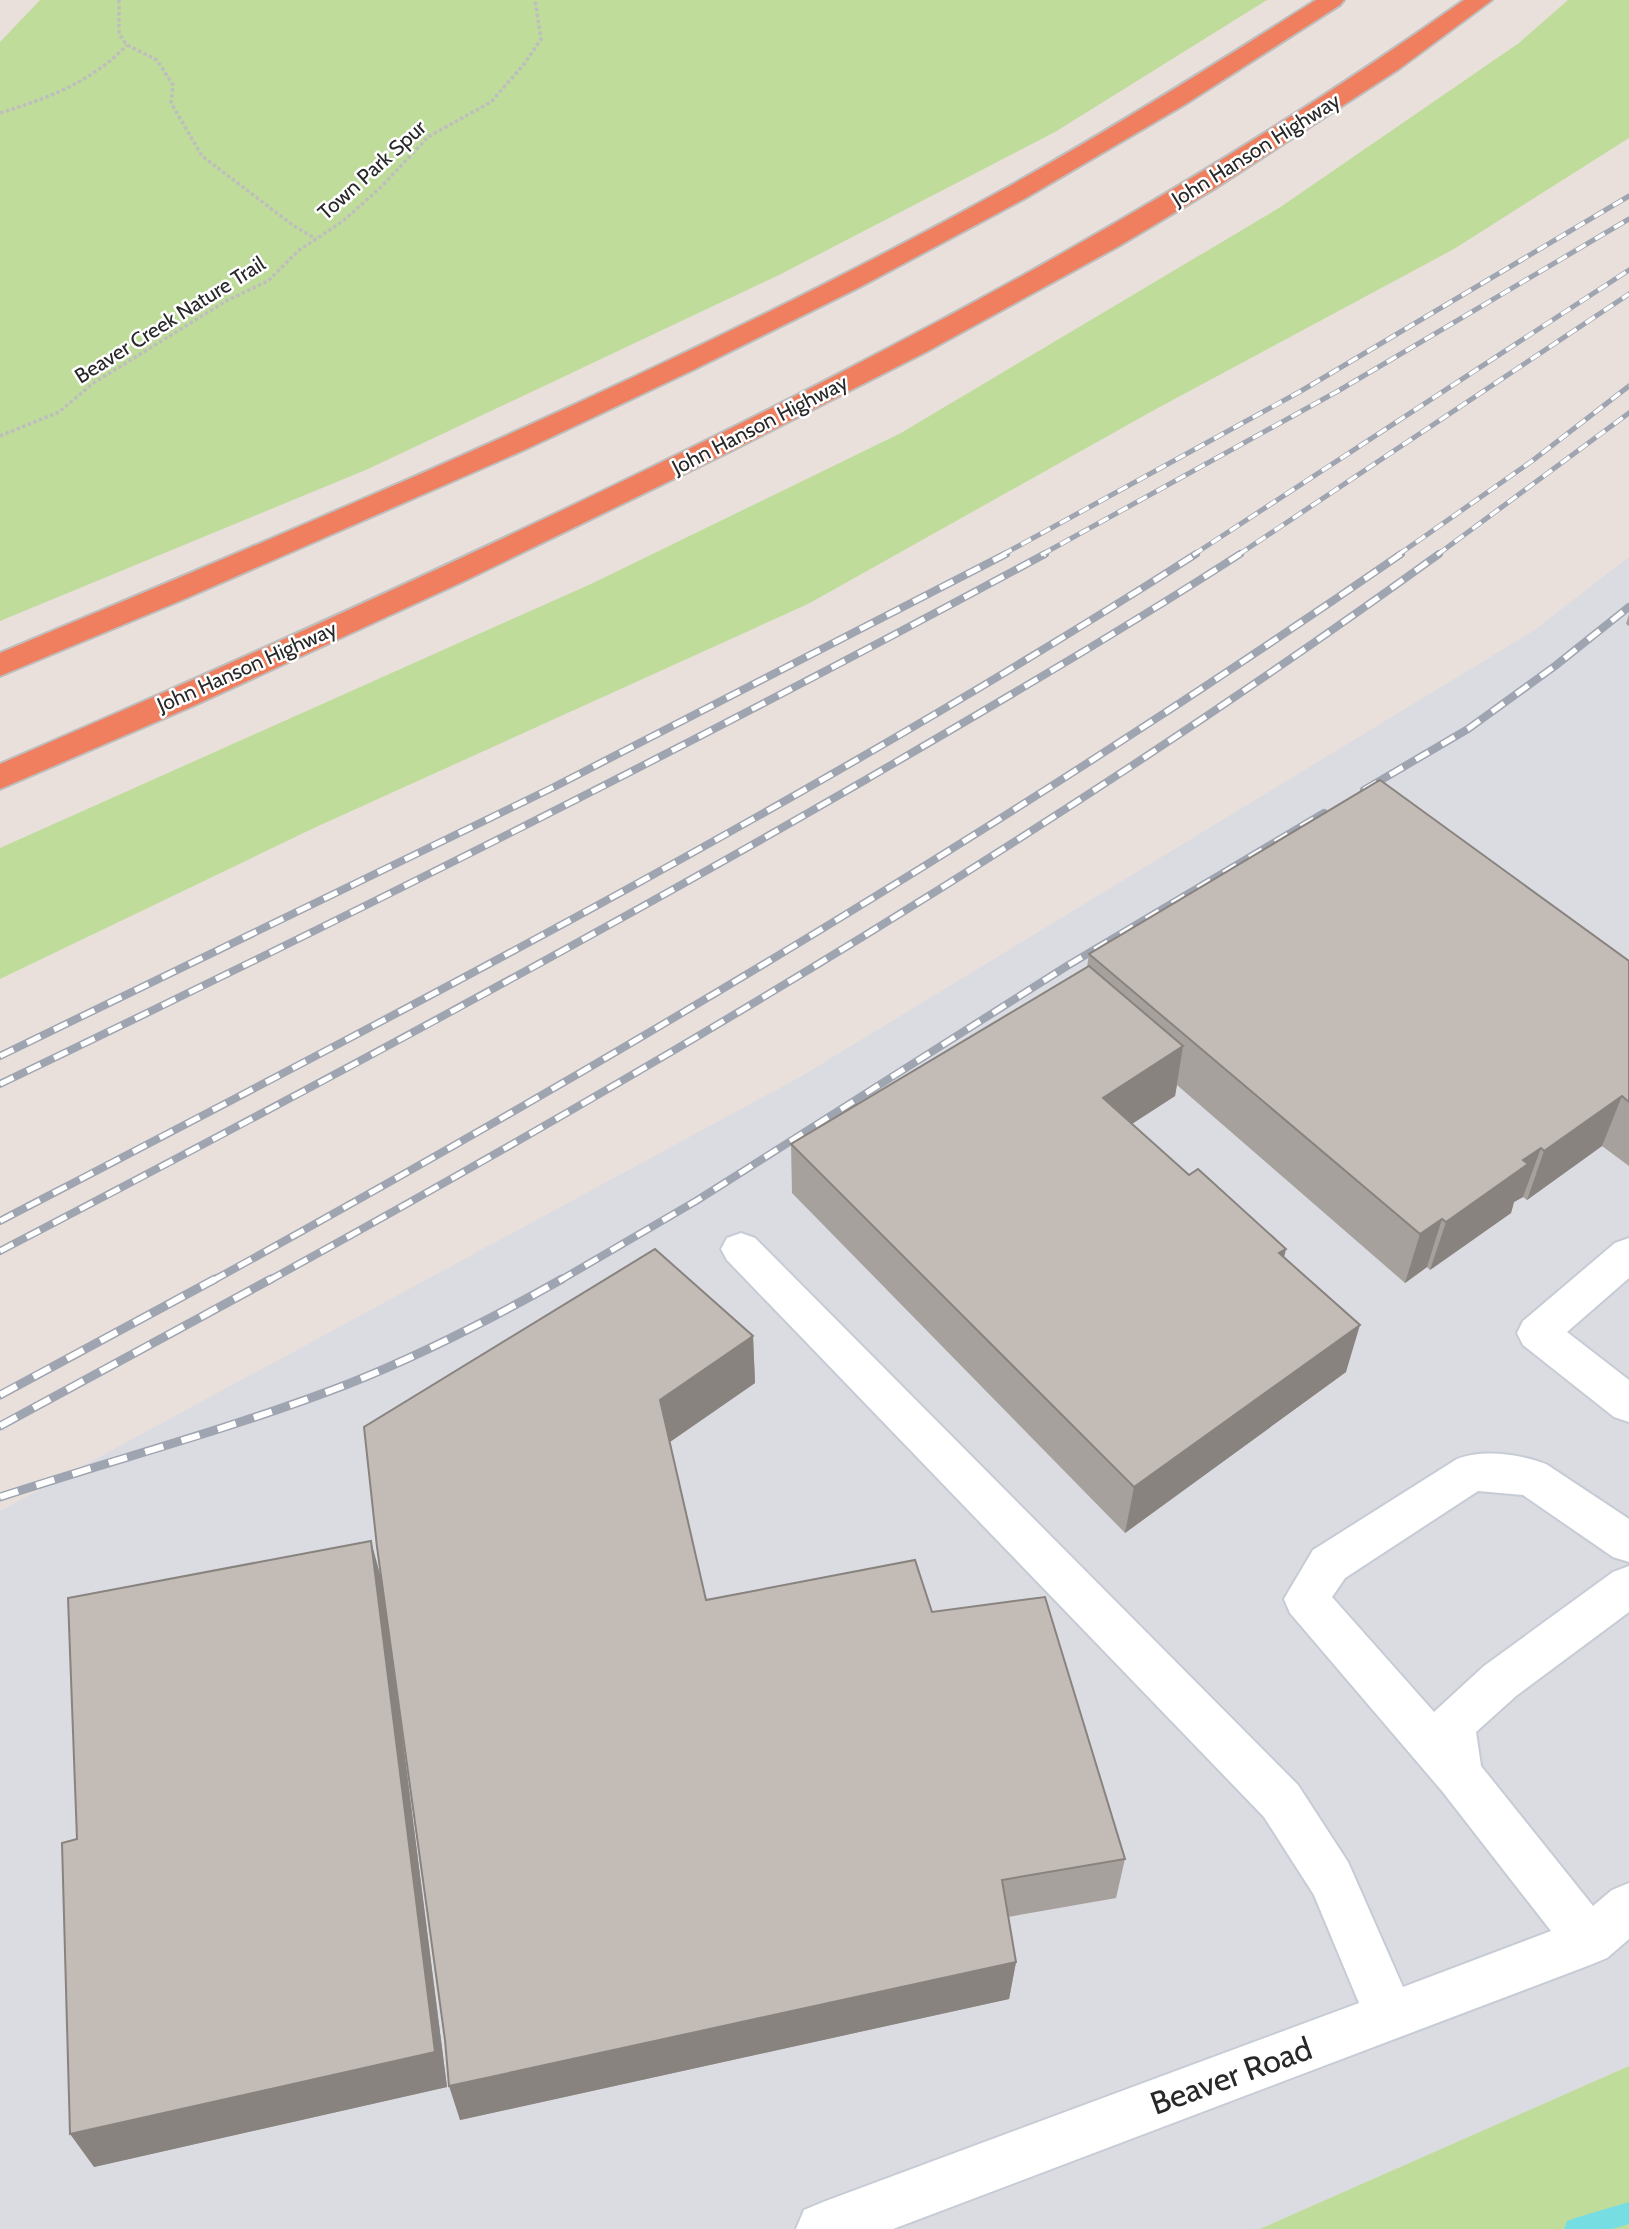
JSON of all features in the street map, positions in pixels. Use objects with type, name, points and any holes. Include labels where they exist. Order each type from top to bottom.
[{"type":"highway","points":[[0,665],[332,524],[624,391],[804,304],[1085,152],[1216,74],[1332,0]]},
{"type":"highway","name":"John Hanson Highway","points":[[0,777],[490,556],[839,386],[1046,274],[1229,169],[1379,73],[1480,0]]},
{"type":"street","points":[[741,1249],[1281,1801],[1331,1879],[1390,2016]]},
{"type":"street","points":[[1629,1254],[1538,1333],[1629,1404]]},
{"type":"street","points":[[1590,1941],[1459,1775],[1306,1599],[1329,1564],[1472,1472],[1531,1477],[1629,1543]]},
{"type":"street","points":[[1459,1775],[1452,1724],[1500,1681],[1629,1586]]},
{"type":"street","name":"Beaver Road","points":[[823,2229],[1590,1941],[1629,1907]]},
{"type":"path","points":[[119,0],[118,34],[127,45],[157,60],[173,85],[171,103],[202,156],[294,226],[316,239]]},
{"type":"path","name":"Town Park Spur","points":[[316,239],[343,221],[380,188],[428,137],[491,102],[525,63],[541,39],[535,0]]},
{"type":"path","points":[[0,113],[47,99],[93,76],[111,65],[127,45]]},
{"type":"path","name":"Beaver Creek Nature Trail","points":[[0,436],[59,412],[92,384],[226,301],[268,281],[298,251],[316,239]]},
{"type":"shaded area","points":[[1629,557],[1629,2066],[1260,2229],[0,2229],[0,1511],[800,1077],[1533,631]]},
{"type":"green space","points":[[40,0],[1267,0],[1055,132],[779,275],[368,469],[0,621],[0,42]]},
{"type":"green space","points":[[1568,0],[1629,0],[1629,138],[1454,249],[1156,409],[808,604],[314,828],[0,979],[0,848],[593,583],[901,433],[1279,208],[1519,43]]},
{"type":"green space","points":[[1629,2066],[1629,2229],[1260,2229]]},
{"type":"building","points":[[1380,780],[1629,961],[1629,1102],[1622,1096],[1544,1151],[1541,1148],[1523,1160],[1528,1164],[1446,1222],[1442,1219],[1420,1234],[1089,954]]},
{"type":"building","points":[[1089,966],[1183,1046],[1103,1098],[1189,1175],[1198,1169],[1286,1249],[1279,1253],[1360,1325],[1134,1487],[791,1144]]},
{"type":"building","points":[[655,1249],[753,1336],[660,1400],[706,1600],[915,1560],[932,1612],[1045,1597],[1125,1859],[1002,1880],[1016,1962],[449,2086],[445,2040],[377,1547],[364,1427]]},
{"type":"building","points":[[371,1541],[435,2052],[70,2134],[62,1843],[77,1839],[68,1598]]},
{"type":"waterway","points":[[1575,2229],[1629,2213]]},
{"type":"railway","points":[[1002,555],[1301,391],[1629,196]]},
{"type":"railway","points":[[1041,555],[1338,391],[1629,219]]},
{"type":"railway","points":[[1193,555],[1629,270]]},
{"type":"railway","points":[[1238,555],[1629,294]]},
{"type":"railway","points":[[1398,555],[1532,461],[1629,386]]},
{"type":"railway","points":[[1437,555],[1629,413]]},
{"type":"railway","points":[[0,1056],[554,787],[1006,554]]},
{"type":"railway","points":[[0,1084],[526,825],[786,692],[1045,554]]},
{"type":"railway","points":[[0,1221],[455,982],[756,818],[1051,645],[1196,554]]},
{"type":"railway","points":[[0,1251],[327,1078],[652,901],[1008,697],[1240,554]]},
{"type":"railway","points":[[212,1281],[516,1110],[815,933],[1111,748],[1401,554]]},
{"type":"railway","points":[[268,1281],[568,1112],[865,936],[1156,750],[1439,554]]},
{"type":"railway","points":[[1364,790],[1468,729],[1555,666],[1629,607]]},
{"type":"railway","points":[[559,1281],[696,1201],[1067,966],[1324,813]]},
{"type":"railway","points":[[0,1395],[215,1279]]},
{"type":"railway","points":[[0,1426],[271,1279]]},
{"type":"railway","points":[[0,1497],[218,1429],[348,1384],[457,1335],[562,1279]]}]
